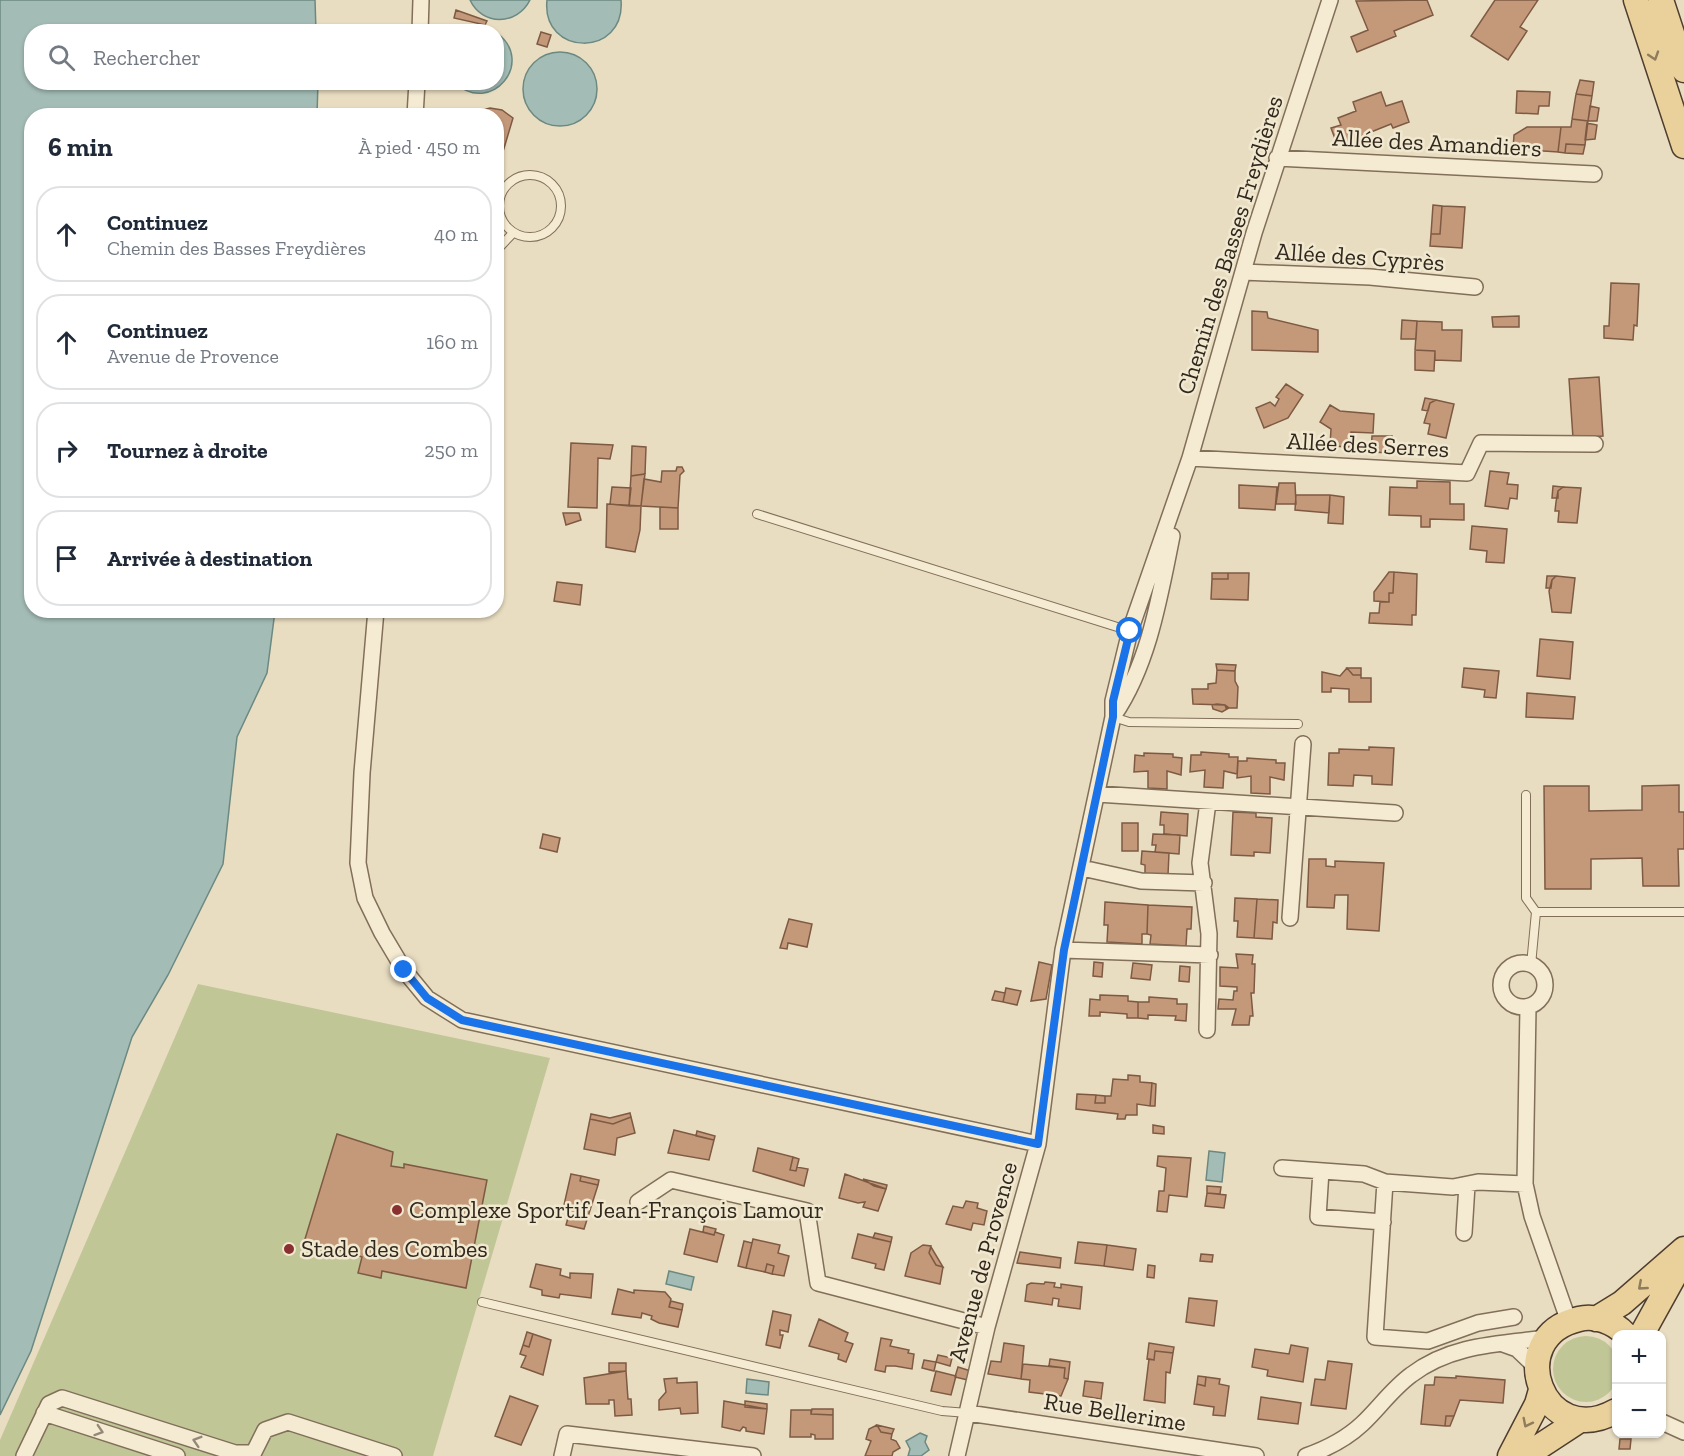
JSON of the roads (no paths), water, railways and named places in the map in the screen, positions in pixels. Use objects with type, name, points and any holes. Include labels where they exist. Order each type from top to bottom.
[{"type":"main road","points":[[1636,0],[1684,146]]},
{"type":"main road","points":[[1661,0],[1684,70]]},
{"type":"main road","points":[[1510,1456],[1534,1411],[1539,1379],[1539,1352],[1548,1338],[1569,1322],[1596,1318],[1622,1303],[1684,1249]]},
{"type":"main road","points":[[1645,1330],[1684,1257]]},
{"type":"main road","points":[[1596,1318],[1618,1330]]},
{"type":"main road","points":[[1539,1379],[1557,1410],[1580,1420],[1593,1420],[1612,1414]]},
{"type":"main road","points":[[1525,1456],[1580,1420]]},
{"type":"street","points":[[420,24],[421,0]]},
{"type":"street","name":"Chemin des Basses Freydières","points":[[1112,721],[1113,701],[1130,631],[1190,458],[1277,158],[1330,0]]},
{"type":"street","points":[[415,108],[417,90]]},
{"type":"street","name":"Allée des Amandiers","points":[[1277,158],[1594,174]]},
{"type":"street","name":"Allée des Cyprès","points":[[1243,272],[1370,277],[1475,287]]},
{"type":"street","name":"Allée des Serres","points":[[1190,458],[1467,473],[1480,443],[1595,444]]},
{"type":"street","name":"Chemin des Basses Freydières","points":[[1112,721],[1126,698],[1155,614],[1172,537],[1175,503]]},
{"type":"street","points":[[375,618],[357,863],[365,898],[382,933],[404,970],[427,998],[462,1020],[1038,1144]]},
{"type":"street","name":"Avenue de Provence","points":[[957,1456],[987,1327],[1038,1144],[1064,950],[1112,721]]},
{"type":"street","points":[[1290,918],[1303,744]]},
{"type":"street","points":[[1097,794],[1395,813]]},
{"type":"street","points":[[1207,1030],[1210,955],[1200,848],[1208,802]]},
{"type":"street","points":[[1082,868],[1141,881],[1204,883]]},
{"type":"street","points":[[1064,950],[1210,955]]},
{"type":"street","points":[[1524,963],[1531,965],[1542,973],[1545,987],[1540,1000],[1527,1007],[1513,1005],[1503,994],[1501,986],[1505,972],[1511,967],[1524,963]]},
{"type":"street","points":[[1527,1007],[1525,1184],[1532,1216],[1569,1322]]},
{"type":"street","points":[[1282,1168],[1364,1174],[1385,1182],[1453,1187],[1478,1182],[1525,1184]]},
{"type":"street","points":[[1321,1171],[1318,1217],[1383,1222]]},
{"type":"street","points":[[638,1202],[671,1180],[807,1211],[818,1283],[987,1327]]},
{"type":"street","points":[[1385,1182],[1375,1337],[1428,1341],[1470,1326],[1514,1317]]},
{"type":"street","points":[[1464,1233],[1467,1185]]},
{"type":"street","points":[[1306,1456],[1329,1447],[1361,1425],[1382,1400],[1412,1374],[1441,1357],[1475,1346],[1548,1338]]},
{"type":"street","points":[[1500,1343],[1517,1349],[1539,1379]]},
{"type":"street","points":[[24,1456],[49,1404],[62,1398],[235,1453],[253,1454],[265,1430],[288,1422],[394,1456]]},
{"type":"street","points":[[44,1413],[177,1456]]},
{"type":"street","name":"Rue Bellerime","points":[[968,1413],[1256,1456]]},
{"type":"street","points":[[1666,1424],[1684,1432]]},
{"type":"street","points":[[562,1456],[567,1434],[753,1456]]},
{"type":"lane","points":[[504,189],[515,177],[537,174],[555,186],[562,207],[554,227],[535,238],[513,233],[504,221]]},
{"type":"lane","points":[[504,243],[513,233]]},
{"type":"lane","points":[[757,514],[1130,631]]},
{"type":"lane","points":[[1112,721],[1298,724]]},
{"type":"lane","points":[[1526,795],[1526,898],[1536,912],[1531,965]]},
{"type":"lane","points":[[1536,912],[1684,912]]},
{"type":"lane","points":[[482,1302],[942,1411],[968,1413]]},
{"type":"water","points":[[0,0],[315,0],[316,24],[24,24],[24,90],[318,90],[317,108],[24,108],[24,618],[274,618],[267,673],[237,737],[223,864],[168,975],[132,1037],[31,1351],[0,1415]]},
{"type":"water","points":[[470,0],[530,0],[517,15],[500,20],[483,15],[475,9]]},
{"type":"water","points":[[547,0],[621,0],[619,19],[611,32],[598,41],[584,43],[569,40],[557,32],[549,19]]},
{"type":"water","points":[[504,41],[508,45],[512,58],[510,70],[504,81]]},
{"type":"water","points":[[560,52],[581,58],[591,68],[597,89],[591,110],[581,120],[560,126],[539,120],[529,110],[523,89],[529,68],[539,58]]},
{"type":"water","points":[[466,90],[491,90],[482,93]]},
{"type":"water","points":[[1209,1151],[1225,1153],[1222,1182],[1206,1180]]},
{"type":"water","points":[[669,1271],[694,1277],[691,1290],[666,1284]]},
{"type":"water","points":[[747,1379],[769,1382],[768,1395],[746,1393]]},
{"type":"water","points":[[920,1433],[927,1436],[925,1442],[929,1450],[921,1456],[908,1456],[910,1449],[906,1441]]},
{"type":"place","name":"Complexe Sportif Jean-François Lamour","points":[[397,1210]]},
{"type":"place","name":"Stade des Combes","points":[[289,1249]]}]
